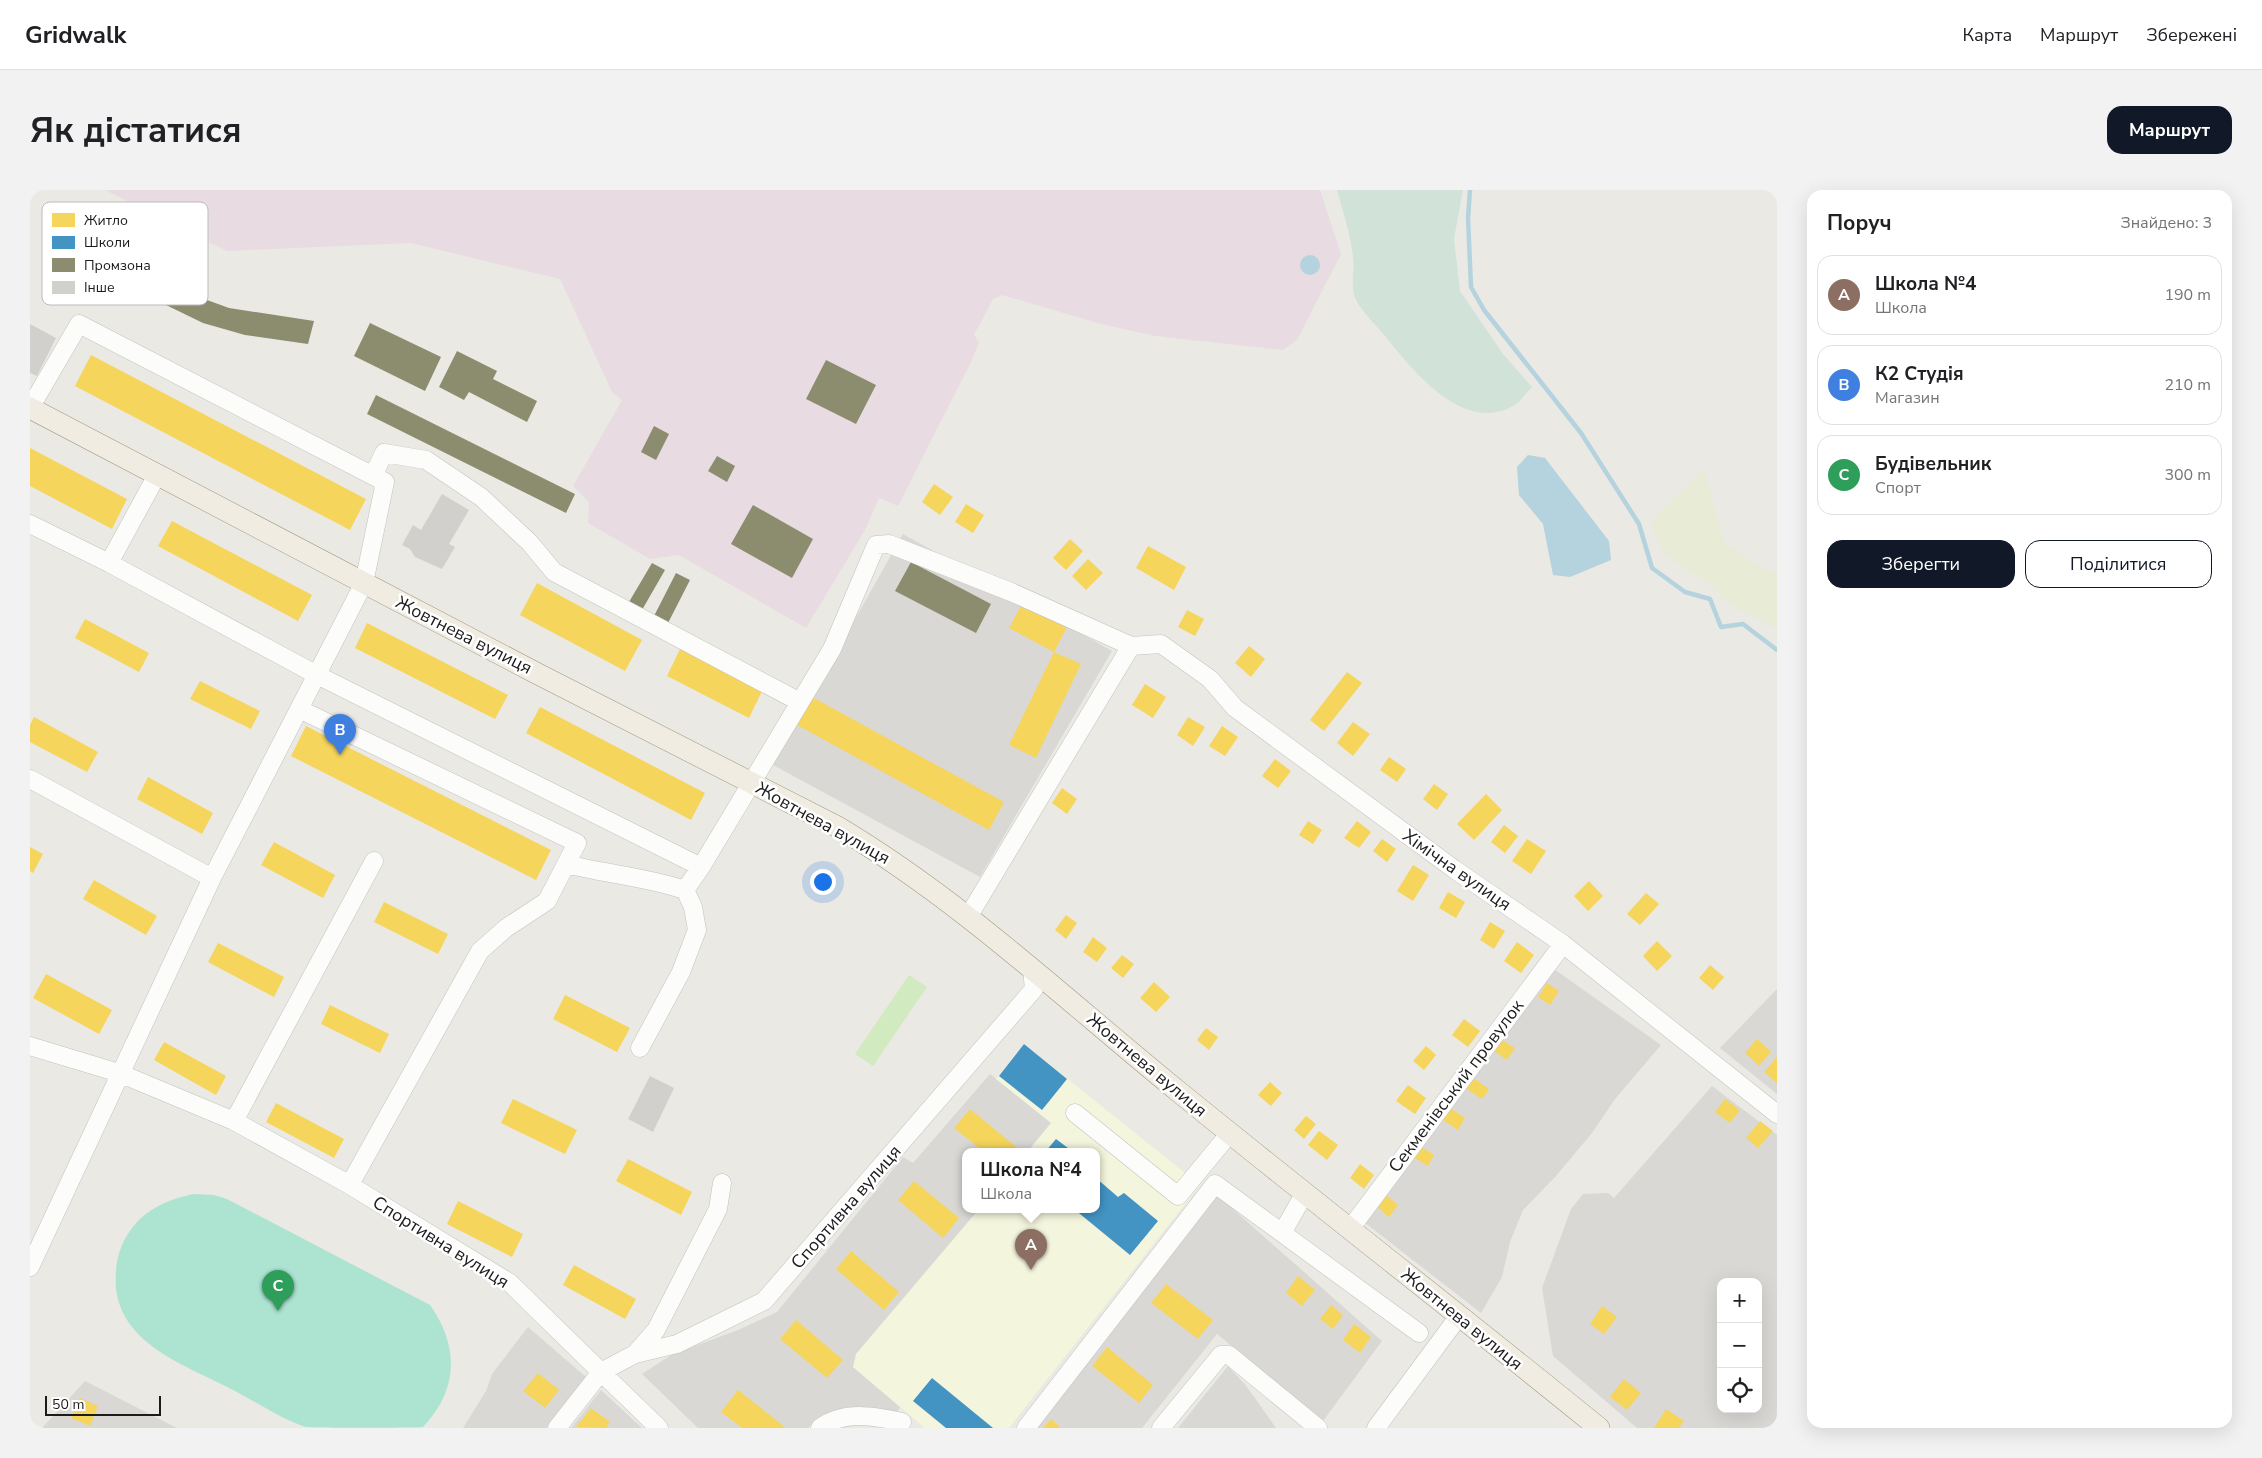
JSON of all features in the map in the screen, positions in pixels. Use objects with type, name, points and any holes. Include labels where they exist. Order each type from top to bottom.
[{"type":"main road","name":"Жовтнева вулиця","points":[[30,408],[364,583],[836,826],[880,852],[968,917],[1230,1133],[1599,1428]]},
{"type":"street","points":[[30,408],[79,324],[385,482],[364,583],[212,878],[30,1266]]},
{"type":"street","points":[[372,476],[384,454],[426,460],[481,497],[530,543],[554,572],[800,702]]},
{"type":"street","points":[[109,562],[157,475]]},
{"type":"street","points":[[30,524],[109,562],[317,674],[701,867]]},
{"type":"street","points":[[685,890],[701,867],[832,649],[876,545],[889,544],[1011,592],[1131,646],[968,917]]},
{"type":"street","name":"Хімічна вулиця","points":[[1131,646],[1161,644],[1210,678],[1235,708],[1454,869],[1563,944],[1777,1114]]},
{"type":"street","points":[[299,708],[577,843],[547,901],[506,928],[480,951],[384,1128],[354,1178],[348,1184]]},
{"type":"street","points":[[30,778],[212,878]]},
{"type":"street","points":[[234,1122],[374,861]]},
{"type":"street","points":[[566,864],[602,873],[661,882],[685,890],[693,907],[697,930],[681,972],[640,1048]]},
{"type":"street","name":"Секменівський провулок","points":[[1350,1229],[1563,944]]},
{"type":"street","name":"Спортивна вулиця","points":[[30,1046],[119,1073],[234,1122],[348,1184],[510,1283],[601,1372],[635,1354],[677,1344],[764,1301],[1034,988],[1032,969]]},
{"type":"street","points":[[1075,1113],[1178,1196],[1230,1133]]},
{"type":"street","points":[[635,1354],[656,1330],[718,1209],[722,1183]]},
{"type":"street","points":[[1026,1428],[1215,1184],[1419,1333]]},
{"type":"street","points":[[1282,1233],[1305,1193]]},
{"type":"street","points":[[1376,1428],[1459,1316]]},
{"type":"street","points":[[1160,1428],[1221,1355],[1229,1355],[1318,1428]]},
{"type":"street","points":[[557,1428],[601,1372],[659,1428]]},
{"type":"street","points":[[820,1428],[843,1417],[864,1415],[902,1422]]},
{"type":"shaded area","points":[[105,190],[1320,190],[1341,254],[1297,340],[1283,350],[1155,336],[1101,324],[1002,295],[993,299],[974,335],[979,342],[972,360],[898,506],[879,498],[865,530],[806,628],[679,555],[650,559],[588,523],[589,502],[573,486],[622,400],[612,392],[560,279],[411,243],[227,251],[208,242],[208,202],[129,202]]},
{"type":"shaded area","points":[[1337,190],[1463,190],[1454,239],[1460,291],[1503,354],[1532,387],[1518,402],[1513,406],[1494,412],[1476,412],[1458,405],[1441,395],[1410,366],[1357,302],[1353,291],[1352,249]]},
{"type":"shaded area","points":[[1704,470],[1724,542],[1757,565],[1777,574],[1777,628],[1739,609],[1726,600],[1709,583],[1667,555],[1657,540],[1651,521]]},
{"type":"shaded area","points":[[903,534],[1112,651],[980,877],[773,765]]},
{"type":"shaded area","points":[[1554,969],[1661,1045],[1615,1099],[1592,1133],[1556,1176],[1523,1210],[1510,1242],[1502,1277],[1481,1313],[1364,1222]]},
{"type":"shaded area","points":[[1777,989],[1777,1094],[1720,1048]]},
{"type":"shaded area","points":[[1024,1044],[1200,1185],[1009,1428],[925,1428],[853,1367],[856,1354],[976,1213],[1100,1213],[1100,1148],[1030,1148],[1051,1123],[996,1079]]},
{"type":"shaded area","points":[[990,1074],[1052,1123],[1031,1148],[962,1148],[962,1213],[977,1213],[853,1367],[900,1407],[895,1415],[814,1422],[808,1428],[698,1428],[642,1374],[671,1355],[738,1330],[777,1312],[903,1157],[913,1163]]},
{"type":"shaded area","points":[[1712,1086],[1777,1135],[1777,1428],[1637,1428],[1553,1356],[1542,1288],[1571,1209],[1583,1194],[1608,1193],[1614,1198]]},
{"type":"shaded area","points":[[1217,1195],[1382,1341],[1323,1421],[1217,1334],[1142,1428],[1031,1428]]},
{"type":"shaded area","points":[[528,1327],[586,1377],[546,1428],[463,1428],[486,1391],[492,1374]]},
{"type":"shaded area","points":[[1228,1366],[1247,1387],[1276,1428],[1178,1428]]},
{"type":"shaded area","points":[[85,1381],[177,1428],[42,1428]]},
{"type":"shaded area","points":[[601,1390],[642,1428],[571,1428]]},
{"type":"green space","points":[[909,975],[927,987],[873,1066],[855,1054]]},
{"type":"green space","points":[[193,1194],[214,1195],[227,1199],[430,1305],[440,1320],[446,1336],[451,1367],[449,1383],[443,1398],[435,1413],[423,1427],[306,1427],[278,1415],[178,1362],[144,1340],[131,1325],[121,1309],[116,1289],[116,1266],[120,1250],[134,1225],[151,1210],[170,1201]]},
{"type":"water","points":[[1310,255],[1317,258],[1320,265],[1317,272],[1310,275],[1303,272],[1300,265],[1303,258]]},
{"type":"water","points":[[1528,455],[1545,458],[1609,541],[1611,560],[1570,577],[1553,575],[1543,524],[1519,495],[1517,467]]},
{"type":"building: Житло","points":[[91,355],[366,499],[350,530],[75,386]]},
{"type":"building: Житло","points":[[30,448],[127,499],[112,529],[30,486]]},
{"type":"building: Житло","points":[[934,484],[953,497],[940,515],[922,502]]},
{"type":"building: Житло","points":[[966,504],[984,515],[973,533],[955,522]]},
{"type":"building: Житло","points":[[172,521],[312,595],[298,621],[158,546]]},
{"type":"building: Житло","points":[[1070,539],[1083,551],[1066,570],[1053,558]]},
{"type":"building: Житло","points":[[1148,546],[1186,567],[1174,590],[1136,568]]},
{"type":"building: Житло","points":[[1088,559],[1103,573],[1086,590],[1072,576]]},
{"type":"building: Житло","points":[[537,583],[642,640],[625,671],[520,615]]},
{"type":"building: Житло","points":[[1024,601],[1068,625],[1054,652],[1009,628]]},
{"type":"building: Житло","points":[[1187,610],[1204,619],[1195,636],[1178,627]]},
{"type":"building: Житло","points":[[85,619],[149,653],[139,672],[75,638]]},
{"type":"building: Житло","points":[[367,623],[508,695],[495,719],[355,648]]},
{"type":"building: Житло","points":[[1249,646],[1265,659],[1251,677],[1235,663]]},
{"type":"building: Житло","points":[[681,647],[763,689],[749,718],[667,676]]},
{"type":"building: Житло","points":[[1054,652],[1081,664],[1036,758],[1009,745]]},
{"type":"building: Житло","points":[[1347,672],[1362,683],[1324,731],[1310,720]]},
{"type":"building: Житло","points":[[200,681],[260,711],[251,729],[190,699]]},
{"type":"building: Житло","points":[[1145,684],[1166,697],[1153,718],[1132,705]]},
{"type":"building: Житло","points":[[812,697],[1004,802],[989,830],[797,725]]},
{"type":"building: Житло","points":[[540,707],[705,793],[691,820],[526,733]]},
{"type":"building: Житло","points":[[34,717],[98,752],[87,772],[30,742],[30,725]]},
{"type":"building: Житло","points":[[1188,717],[1205,727],[1193,746],[1177,735]]},
{"type":"building: Житло","points":[[1353,722],[1370,734],[1353,756],[1337,743]]},
{"type":"building: Житло","points":[[306,726],[551,850],[536,880],[291,756]]},
{"type":"building: Житло","points":[[1222,726],[1238,737],[1225,756],[1209,746]]},
{"type":"building: Житло","points":[[1389,757],[1406,769],[1397,782],[1380,770]]},
{"type":"building: Житло","points":[[1275,759],[1291,771],[1278,788],[1262,776]]},
{"type":"building: Житло","points":[[148,777],[213,813],[202,834],[137,799]]},
{"type":"building: Житло","points":[[1434,784],[1448,794],[1437,810],[1423,799]]},
{"type":"building: Житло","points":[[1062,788],[1077,799],[1067,814],[1052,803]]},
{"type":"building: Житло","points":[[1486,794],[1502,810],[1474,840],[1457,824]]},
{"type":"building: Житло","points":[[1308,821],[1322,830],[1313,844],[1299,835]]},
{"type":"building: Житло","points":[[1357,821],[1371,832],[1359,848],[1344,838]]},
{"type":"building: Житло","points":[[1504,825],[1518,836],[1505,853],[1491,842]]},
{"type":"building: Житло","points":[[1382,839],[1396,849],[1387,862],[1373,851]]},
{"type":"building: Житло","points":[[1527,839],[1546,851],[1531,874],[1512,861]]},
{"type":"building: Житло","points":[[274,842],[335,875],[323,898],[261,865]]},
{"type":"building: Житло","points":[[30,847],[43,854],[33,873],[30,871]]},
{"type":"building: Житло","points":[[1413,865],[1429,875],[1413,901],[1397,891]]},
{"type":"building: Житло","points":[[94,880],[157,916],[146,935],[83,899]]},
{"type":"building: Житло","points":[[1589,881],[1603,896],[1588,911],[1574,896]]},
{"type":"building: Житло","points":[[1448,892],[1465,902],[1456,918],[1439,908]]},
{"type":"building: Житло","points":[[1646,893],[1659,904],[1640,925],[1627,914]]},
{"type":"building: Житло","points":[[384,902],[448,934],[438,954],[374,922]]},
{"type":"building: Житло","points":[[1066,915],[1077,923],[1066,939],[1055,930]]},
{"type":"building: Житло","points":[[1490,922],[1505,931],[1494,949],[1480,940]]},
{"type":"building: Житло","points":[[1093,937],[1107,948],[1097,962],[1083,952]]},
{"type":"building: Житло","points":[[1657,941],[1672,956],[1657,971],[1643,956]]},
{"type":"building: Житло","points":[[1517,942],[1534,955],[1521,973],[1504,961]]},
{"type":"building: Житло","points":[[218,943],[284,977],[274,997],[208,962]]},
{"type":"building: Житло","points":[[1122,955],[1134,964],[1123,978],[1111,968]]},
{"type":"building: Житло","points":[[1710,965],[1724,977],[1713,990],[1699,978]]},
{"type":"building: Житло","points":[[46,974],[112,1010],[99,1034],[33,998]]},
{"type":"building: Житло","points":[[1154,982],[1170,997],[1156,1012],[1140,998]]},
{"type":"building: Житло","points":[[1547,983],[1559,991],[1550,1005],[1538,997]]},
{"type":"building: Житло","points":[[565,995],[630,1028],[617,1052],[553,1019]]},
{"type":"building: Житло","points":[[330,1005],[389,1034],[380,1053],[321,1024]]},
{"type":"building: Житло","points":[[1464,1019],[1480,1031],[1468,1047],[1452,1035]]},
{"type":"building: Житло","points":[[1206,1028],[1218,1037],[1209,1050],[1197,1040]]},
{"type":"building: Житло","points":[[1757,1039],[1771,1052],[1759,1066],[1745,1053]]},
{"type":"building: Житло","points":[[1502,1040],[1515,1048],[1507,1060],[1494,1051]]},
{"type":"building: Житло","points":[[164,1042],[226,1076],[216,1095],[154,1060]]},
{"type":"building: Житло","points":[[1426,1046],[1436,1055],[1424,1070],[1413,1061]]},
{"type":"building: Житло","points":[[1777,1057],[1777,1083],[1764,1072]]},
{"type":"building: Житло","points":[[1472,1077],[1489,1089],[1482,1099],[1465,1088]]},
{"type":"building: Житло","points":[[1270,1082],[1282,1093],[1271,1106],[1258,1095]]},
{"type":"building: Житло","points":[[1408,1085],[1426,1098],[1415,1114],[1396,1101]]},
{"type":"building: Житло","points":[[513,1099],[577,1130],[565,1154],[501,1123]]},
{"type":"building: Житло","points":[[1725,1099],[1740,1110],[1730,1123],[1715,1112]]},
{"type":"building: Житло","points":[[276,1103],[344,1139],[334,1158],[266,1122]]},
{"type":"building: Житло","points":[[1450,1108],[1465,1118],[1458,1130],[1443,1120]]},
{"type":"building: Житло","points":[[970,1109],[1017,1148],[979,1148],[954,1128]]},
{"type":"building: Житло","points":[[1306,1116],[1316,1124],[1304,1139],[1294,1130]]},
{"type":"building: Житло","points":[[1760,1121],[1773,1131],[1758,1148],[1746,1138]]},
{"type":"building: Житло","points":[[1319,1131],[1338,1145],[1327,1160],[1308,1145]]},
{"type":"building: Житло","points":[[1420,1146],[1434,1155],[1428,1166],[1413,1157]]},
{"type":"building: Житло","points":[[628,1159],[692,1192],[681,1215],[616,1181]]},
{"type":"building: Житло","points":[[1360,1164],[1374,1175],[1364,1189],[1350,1178]]},
{"type":"building: Житло","points":[[914,1181],[959,1218],[943,1238],[898,1200]]},
{"type":"building: Житло","points":[[1386,1195],[1398,1205],[1389,1217],[1376,1206]]},
{"type":"building: Житло","points":[[458,1201],[523,1234],[512,1257],[447,1224]]},
{"type":"building: Житло","points":[[851,1251],[899,1292],[884,1310],[836,1269]]},
{"type":"building: Житло","points":[[574,1265],[636,1299],[625,1319],[563,1285]]},
{"type":"building: Житло","points":[[1298,1276],[1315,1290],[1302,1306],[1286,1293]]},
{"type":"building: Житло","points":[[1166,1284],[1213,1320],[1198,1339],[1151,1303]]},
{"type":"building: Житло","points":[[1331,1305],[1343,1315],[1333,1329],[1320,1319]]},
{"type":"building: Житло","points":[[1602,1306],[1617,1317],[1604,1334],[1590,1324]]},
{"type":"building: Житло","points":[[796,1320],[843,1360],[827,1378],[780,1339]]},
{"type":"building: Житло","points":[[1354,1324],[1371,1337],[1360,1353],[1343,1340]]},
{"type":"building: Житло","points":[[1107,1347],[1153,1385],[1139,1403],[1092,1366]]},
{"type":"building: Житло","points":[[538,1373],[559,1390],[545,1408],[523,1391]]},
{"type":"building: Житло","points":[[1624,1379],[1641,1393],[1627,1410],[1610,1397]]},
{"type":"building: Житло","points":[[738,1390],[786,1428],[742,1428],[721,1412]]},
{"type":"building: Житло","points":[[80,1398],[98,1406],[90,1426],[71,1418]]},
{"type":"building: Житло","points":[[591,1408],[610,1422],[606,1428],[576,1427]]},
{"type":"building: Житло","points":[[1666,1409],[1684,1421],[1679,1428],[1654,1428]]},
{"type":"building: Житло","points":[[1051,1419],[1061,1428],[1043,1428]]},
{"type":"building: Школи","points":[[1024,1044],[1067,1079],[1042,1110],[999,1076]]},
{"type":"building: Школи","points":[[1056,1139],[1068,1148],[1048,1148]]},
{"type":"building: Школи","points":[[1100,1181],[1118,1197],[1124,1193],[1158,1221],[1130,1255],[1079,1213],[1100,1213]]},
{"type":"building: Школи","points":[[932,1378],[993,1428],[946,1428],[913,1401]]},
{"type":"building: Промзона","points":[[208,300],[229,308],[314,321],[308,344],[245,335],[203,323],[166,305],[208,305]]},
{"type":"building: Промзона","points":[[370,323],[441,357],[425,391],[354,356]]},
{"type":"building: Промзона","points":[[457,351],[497,371],[493,379],[537,401],[527,422],[469,392],[464,400],[439,387]]},
{"type":"building: Промзона","points":[[826,360],[876,385],[856,424],[806,399]]},
{"type":"building: Промзона","points":[[376,395],[575,494],[566,513],[367,414]]},
{"type":"building: Промзона","points":[[654,426],[669,434],[656,460],[641,452]]},
{"type":"building: Промзона","points":[[717,456],[735,466],[727,482],[708,471]]},
{"type":"building: Промзона","points":[[753,505],[813,539],[792,578],[731,544]]},
{"type":"building: Промзона","points":[[911,562],[991,604],[976,633],[895,591]]},
{"type":"building: Промзона","points":[[652,563],[665,570],[642,610],[629,602]]},
{"type":"building: Промзона","points":[[676,573],[690,580],[668,623],[654,616]]},
{"type":"building: Інше","points":[[30,324],[56,338],[37,376],[30,373]]},
{"type":"building: Інше","points":[[442,494],[469,510],[449,544],[455,547],[442,569],[415,557],[410,549],[402,545],[413,525],[421,530]]},
{"type":"building: Інше","points":[[650,1076],[674,1088],[653,1132],[628,1119]]},
{"type":"waterway","points":[[1470,190],[1468,218],[1471,287],[1484,310],[1581,433],[1639,524],[1652,568],[1685,592],[1710,599],[1721,627],[1743,624],[1777,650]]},
{"type":"place","name":"К2 Студiя","points":[[340,755]]},
{"type":"place","name":"Школа №4","points":[[1031,1270]]},
{"type":"place","name":"Будівельник","points":[[278,1311]]}]
